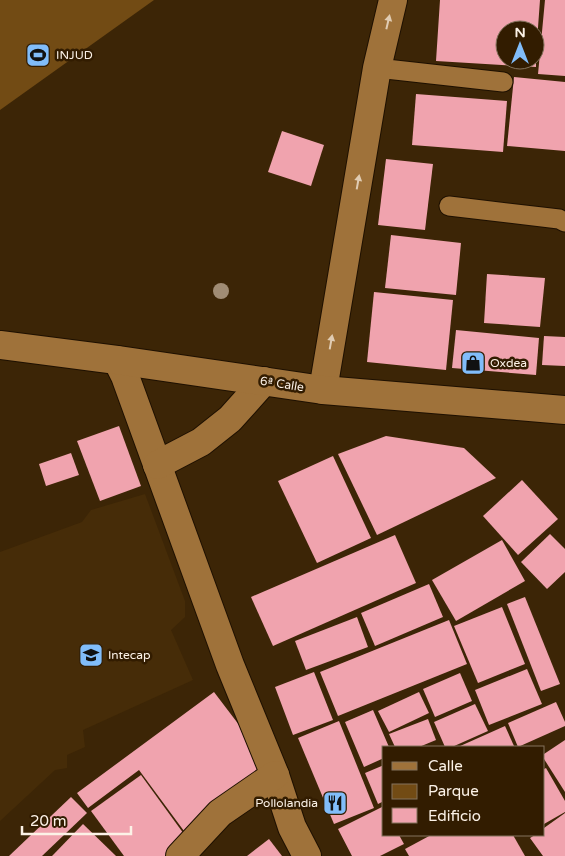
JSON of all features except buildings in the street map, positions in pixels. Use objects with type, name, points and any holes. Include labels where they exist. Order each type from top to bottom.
[{"type":"street","points":[[322,390],[377,68],[393,0]]},
{"type":"street","name":"6ª Calle","points":[[0,345],[322,390],[565,410]]},
{"type":"street","points":[[117,360],[125,376],[230,665],[275,775],[292,827],[307,856]]},
{"type":"street","points":[[157,465],[201,442],[230,419],[264,381]]},
{"type":"street","points":[[180,856],[220,813],[275,775]]},
{"type":"lane","points":[[377,68],[503,82]]},
{"type":"lane","points":[[449,206],[565,222]]},
{"type":"shaded area","name":"Intecap","points":[[145,494],[185,601],[185,617],[171,630],[193,680],[83,730],[85,747],[67,755],[67,768],[55,770],[0,821],[0,552],[82,522],[91,510]]},
{"type":"green space","name":"INJUD","points":[[0,0],[154,0],[0,110]]},
{"type":"place","name":"INJUD","points":[[38,55]]},
{"type":"place","name":"Oxdea","points":[[473,363]]},
{"type":"place","name":"Intecap","points":[[91,655]]},
{"type":"place","name":"Pollolandia","points":[[335,803]]}]
